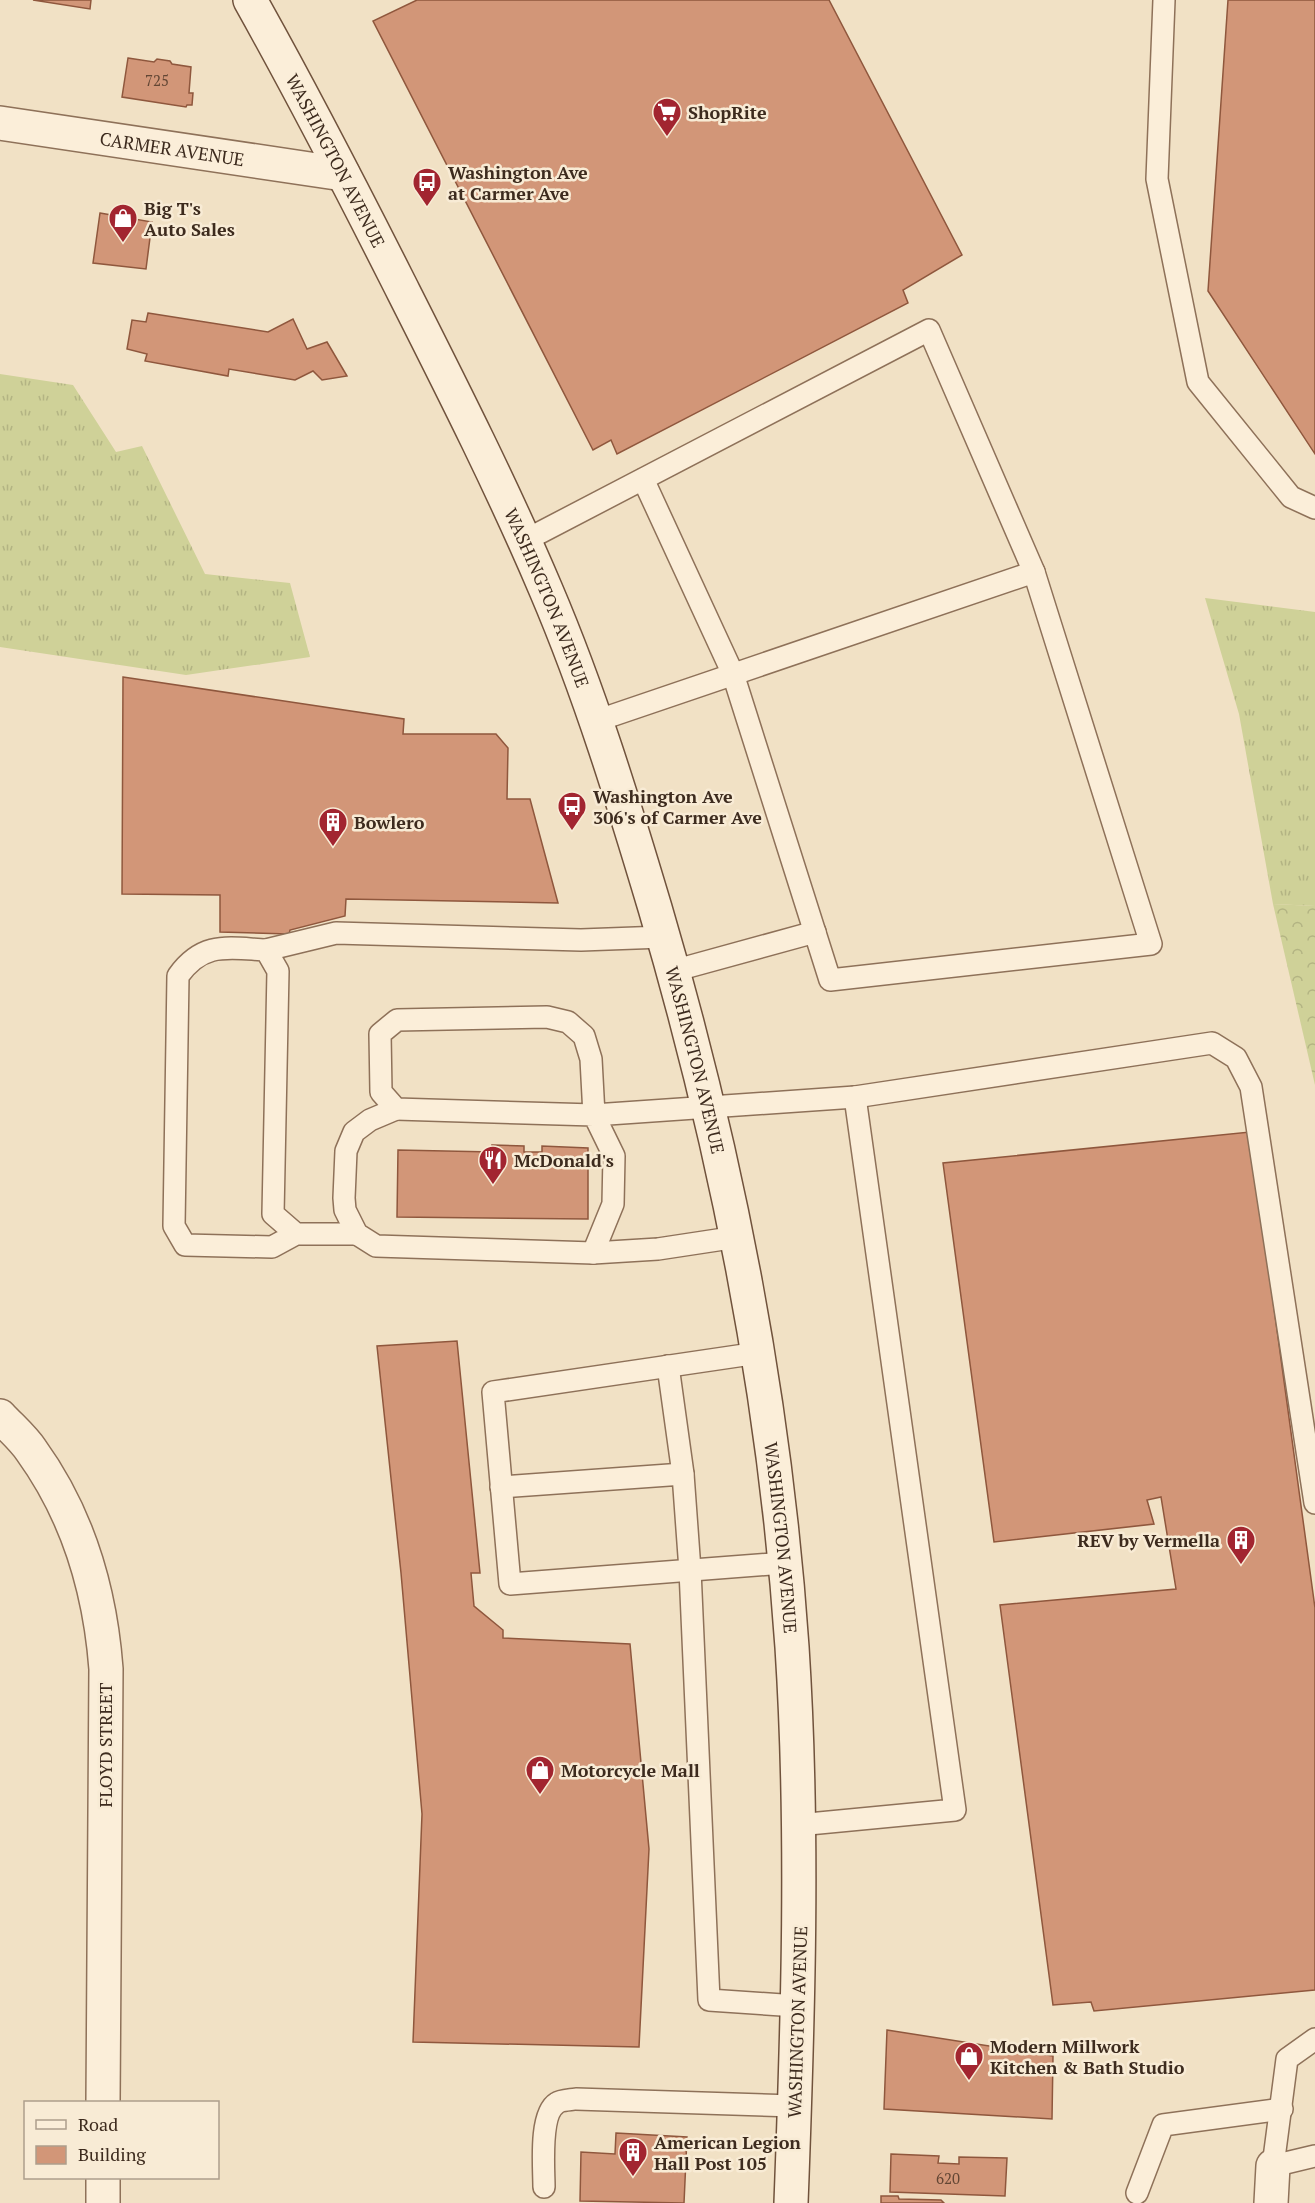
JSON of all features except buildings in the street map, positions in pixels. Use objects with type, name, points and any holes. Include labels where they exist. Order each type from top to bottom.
[{"type":"main road","name":"WASHINGTON AVENUE","points":[[259,3],[435,355],[548,594],[596,721],[638,852],[673,970],[709,1108],[737,1237],[758,1353],[779,1509],[792,1647],[800,1920],[791,2203]]},
{"type":"main road","name":"CARMER AVENUE","points":[[0,123],[343,174]]},
{"type":"main road","name":"FLOYD STREET","points":[[0,1416],[30,1448],[63,1501],[86,1557],[104,1635],[106,1669],[103,2101]]},
{"type":"main road","points":[[1271,2203],[1273,2166]]},
{"type":"main road","points":[[103,2179],[103,2203]]},
{"type":"lane","points":[[1164,0],[1157,179],[1198,382],[1291,497],[1315,508]]},
{"type":"lane","points":[[524,541],[929,330],[1034,572],[1151,944],[830,980],[734,674],[644,479]]},
{"type":"lane","points":[[596,721],[1034,572]]},
{"type":"lane","points":[[673,970],[815,932]]},
{"type":"lane","points":[[357,1234],[296,1234],[272,1247],[185,1245],[174,1226],[178,976],[188,962],[207,950],[225,948],[266,950],[336,933],[581,940],[663,938]]},
{"type":"lane","points":[[266,950],[278,971],[273,1214],[296,1234]]},
{"type":"lane","points":[[396,1109],[381,1092],[380,1034],[397,1020],[547,1017],[568,1022],[584,1036],[591,1059],[594,1115],[614,1156],[613,1204],[593,1253]]},
{"type":"lane","points":[[737,1237],[658,1249],[593,1253],[376,1246],[357,1234],[345,1210],[346,1151],[354,1132],[370,1120],[396,1109],[594,1115],[709,1108],[855,1096],[1212,1043],[1236,1058],[1251,1087],[1315,1503]]},
{"type":"lane","points":[[798,1825],[955,1810],[855,1096]]},
{"type":"lane","points":[[758,1353],[493,1392],[510,1584],[784,1563]]},
{"type":"lane","points":[[668,1366],[683,1474],[690,1570],[709,2000],[797,2006]]},
{"type":"lane","points":[[501,1487],[683,1474]]},
{"type":"lane","points":[[1315,2039],[1287,2059],[1273,2166],[1315,2156]]},
{"type":"lane","points":[[544,2187],[544,2133],[549,2112],[557,2103],[576,2099],[795,2106]]},
{"type":"lane","points":[[1137,2193],[1163,2125],[1282,2109]]},
{"type":"green space","points":[[0,374],[73,385],[116,452],[142,446],[205,574],[290,583],[310,657],[186,675],[0,647]]},
{"type":"green space","points":[[1205,598],[1315,612],[1315,906],[1273,904],[1239,714]]},
{"type":"green space","points":[[1273,904],[1315,906],[1315,1085]]},
{"type":"place","name":"ShopRite","points":[[667,138]]},
{"type":"place","name":"Washington Ave at Carmer Ave","points":[[427,208]]},
{"type":"place","name":"Big T's Auto Sales","points":[[123,244]]},
{"type":"place","name":"Washington Ave 306's of Carmer Ave","points":[[572,832]]},
{"type":"place","name":"Bowlero","points":[[333,848]]},
{"type":"place","name":"McDonald's","points":[[493,1186]]},
{"type":"place","name":"REV by Vermella","points":[[1241,1566]]},
{"type":"place","name":"Motorcycle Mall","points":[[540,1796]]},
{"type":"place","name":"Modern Millwork Kitchen & Bath Studio","points":[[969,2082]]},
{"type":"place","name":"American Legion Hall Post 105","points":[[633,2178]]}]
